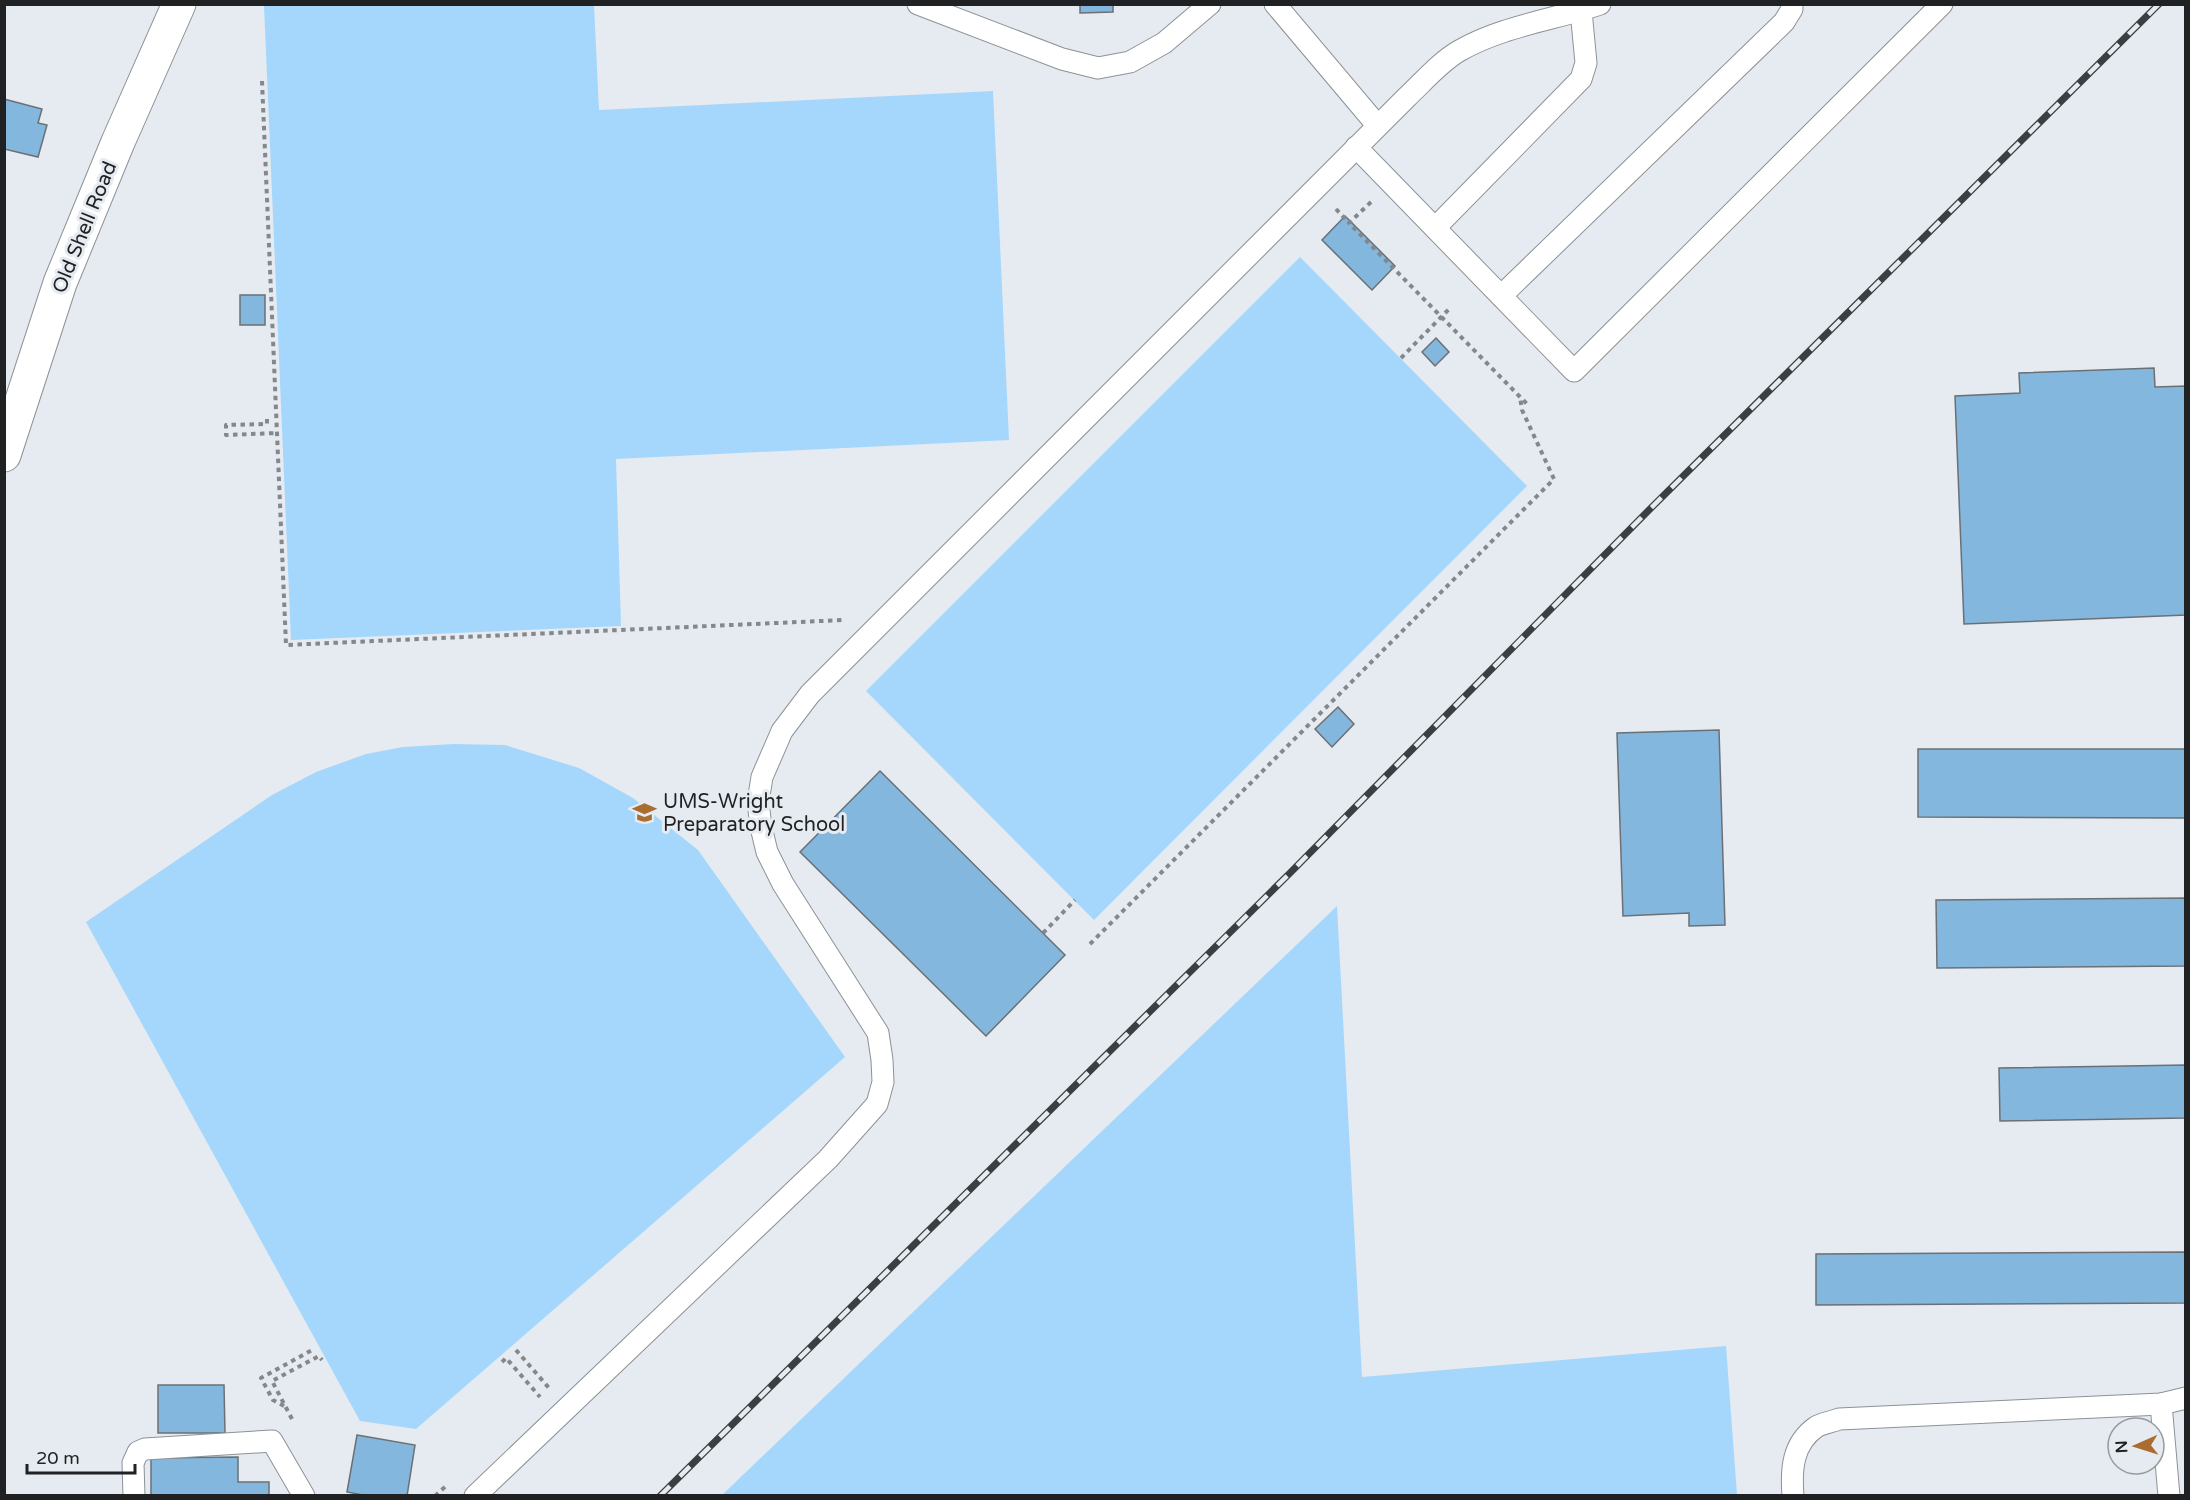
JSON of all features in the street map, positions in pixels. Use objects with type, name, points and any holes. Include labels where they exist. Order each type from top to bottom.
[{"type":"street","name":"Old Shell Road","points":[[4,454],[60,283],[175,6]]},
{"type":"lane","points":[[918,4],[1062,58],[1098,68],[1130,62],[1164,43],[1210,4]]},
{"type":"lane","points":[[1275,4],[1377,125]]},
{"type":"lane","points":[[1501,296],[1784,22],[1792,9],[1792,4]]},
{"type":"lane","points":[[1356,147],[1574,370],[1942,4]]},
{"type":"lane","points":[[475,1496],[828,1159],[877,1104],[883,1082],[878,1033],[783,884],[767,852],[758,802],[762,777],[782,731],[810,694],[1377,125],[1458,52],[1481,40],[1514,29],[1591,8],[1586,63],[1581,79],[1435,228]]},
{"type":"lane","points":[[1792,1496],[1791,1468],[1798,1447],[1816,1428],[1839,1419],[2161,1404],[2186,1398]]},
{"type":"lane","points":[[2161,1404],[2169,1496]]},
{"type":"lane","points":[[134,1496],[134,1463],[138,1452],[145,1449],[272,1441],[304,1496]]},
{"type":"path","points":[[262,81],[286,645],[852,620]]},
{"type":"path","points":[[1349,223],[1376,197]]},
{"type":"path","points":[[1329,202],[1529,406]]},
{"type":"path","points":[[1401,358],[1451,307]]},
{"type":"path","points":[[1090,944],[1554,479],[1522,410],[1520,397]]},
{"type":"path","points":[[267,419],[267,424],[226,425],[226,435],[277,433]]},
{"type":"path","points":[[1043,933],[1075,900]]},
{"type":"path","points":[[284,1406],[273,1400],[261,1378],[314,1349]]},
{"type":"path","points":[[516,1350],[550,1389]]},
{"type":"path","points":[[280,1395],[272,1381],[319,1356],[322,1360]]},
{"type":"path","points":[[502,1362],[506,1358],[542,1399],[536,1404]]},
{"type":"shaded area","points":[[264,5],[594,5],[599,110],[993,91],[1009,440],[616,459],[621,626],[291,640]]},
{"type":"shaded area","points":[[1300,257],[1527,486],[1094,920],[866,691]]},
{"type":"shaded area","points":[[454,744],[505,745],[579,768],[633,798],[698,850],[845,1057],[416,1429],[360,1421],[86,922],[272,795],[316,772],[366,754],[403,747]]},
{"type":"shaded area","points":[[1337,906],[1362,1377],[1726,1346],[1737,1495],[722,1495]]},
{"type":"building","points":[[1080,4],[1113,4],[1113,12],[1080,13]]},
{"type":"building","points":[[4,99],[42,109],[38,123],[47,125],[38,157],[4,149]]},
{"type":"building","points":[[1345,216],[1395,266],[1372,290],[1322,240]]},
{"type":"building","points":[[240,295],[265,295],[265,325],[240,325]]},
{"type":"building","points":[[1436,338],[1449,352],[1435,366],[1422,352]]},
{"type":"building","points":[[2154,368],[2155,387],[2186,386],[2186,615],[1964,624],[1955,396],[2020,393],[2019,373]]},
{"type":"building","points":[[1338,707],[1354,724],[1332,747],[1315,729]]},
{"type":"building","points":[[1719,730],[1725,925],[1689,926],[1689,913],[1623,916],[1617,733]]},
{"type":"building","points":[[1918,749],[2186,749],[2186,818],[1918,817]]},
{"type":"building","points":[[880,771],[1065,955],[986,1036],[800,852]]},
{"type":"building","points":[[2186,898],[2186,966],[1937,968],[1936,900]]},
{"type":"building","points":[[2186,1065],[2186,1118],[2000,1121],[1999,1068]]},
{"type":"building","points":[[2186,1252],[2186,1303],[1816,1305],[1816,1254]]},
{"type":"building","points":[[158,1385],[224,1385],[225,1433],[158,1433]]},
{"type":"building","points":[[357,1435],[415,1445],[407,1496],[368,1496],[347,1492]]},
{"type":"building","points":[[238,1457],[238,1482],[269,1482],[269,1496],[151,1496],[151,1458]]},
{"type":"railway","points":[[660,1496],[1290,873],[1648,511],[2159,4]]},
{"type":"place","name":"UMS-Wright Preparatory School","points":[[645,812]]}]
